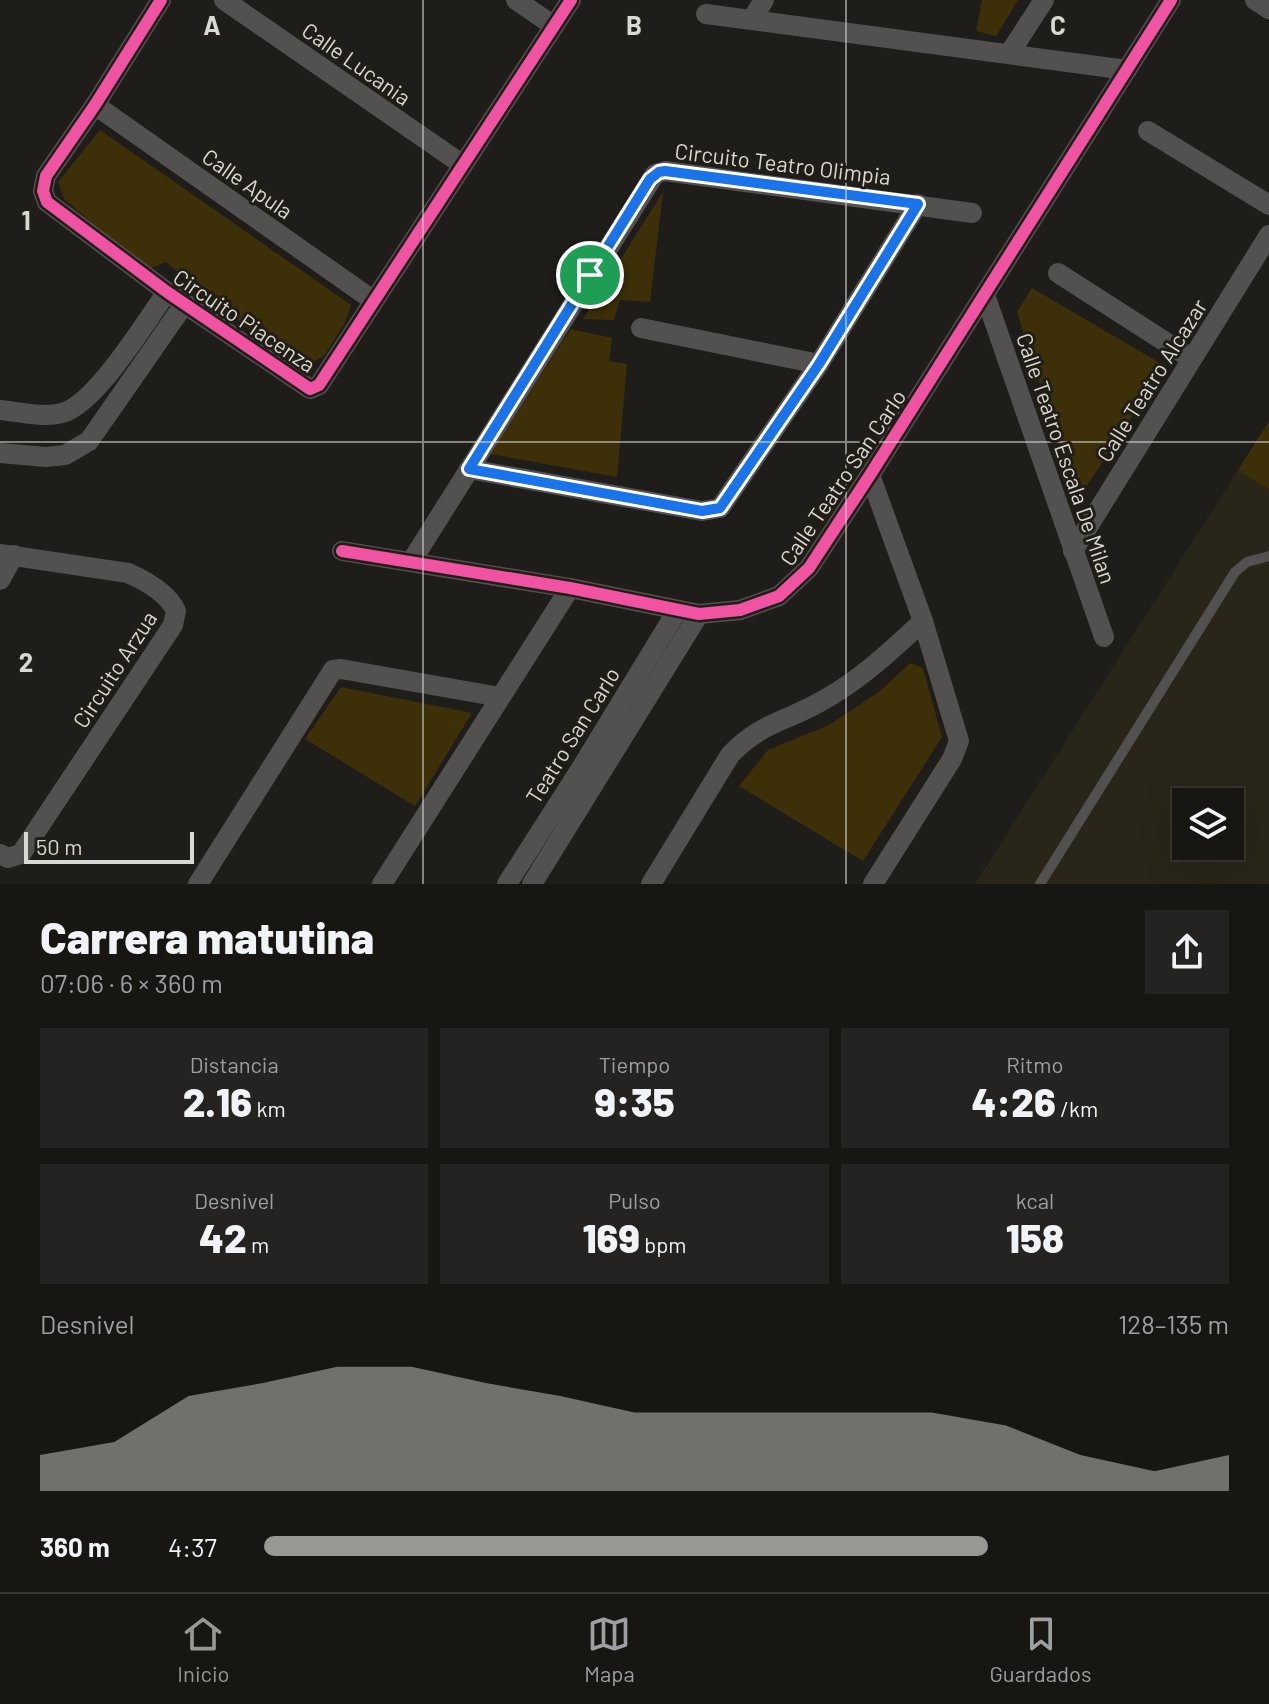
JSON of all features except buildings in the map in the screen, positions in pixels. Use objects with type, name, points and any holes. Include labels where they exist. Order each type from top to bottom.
[{"type":"street","name":"Circuito Piacenza","points":[[161,0],[46,176],[44,195],[47,202],[176,297],[310,389],[319,385],[571,0]]},
{"type":"street","name":"Calle Lucania","points":[[224,0],[463,165]]},
{"type":"street","points":[[516,0],[554,26]]},
{"type":"street","points":[[752,19],[764,0]]},
{"type":"street","points":[[1009,54],[1044,0]]},
{"type":"street","name":"Calle Teatro San Carlo","points":[[342,551],[570,588],[699,614],[740,610],[779,596],[809,568],[1171,0]]},
{"type":"street","points":[[1255,0],[1269,9]]},
{"type":"street","points":[[706,14],[1127,70]]},
{"type":"street","name":"Calle Apula","points":[[95,105],[374,301]]},
{"type":"street","points":[[1148,131],[1269,205]]},
{"type":"street","name":"Circuito Teatro Olimpia","points":[[411,562],[655,174],[665,171],[972,213]]},
{"type":"street","name":"Circuito Teatro Olimpia","points":[[469,469],[711,511],[727,502],[819,364],[918,204]]},
{"type":"street","name":"Calle Teatro Alcazar","points":[[1073,551],[1269,235]]},
{"type":"street","points":[[1058,273],[1192,359]]},
{"type":"street","name":"Calle Teatro Escala De Milan","points":[[985,295],[1104,637]]},
{"type":"street","name":"Circuito Piacenza","points":[[0,410],[53,415],[76,408],[176,297]]},
{"type":"street","name":"Circuito Piacenza","points":[[0,453],[46,457],[65,455],[89,441],[176,297]]},
{"type":"street","points":[[641,328],[819,364]]},
{"type":"street","points":[[870,475],[923,621],[959,741],[952,759],[873,884]]},
{"type":"street","points":[[0,580],[7,555]]},
{"type":"street","name":"Circuito Arzua","points":[[0,854],[8,858],[21,854],[176,617],[170,600],[144,580],[128,573],[7,555]]},
{"type":"street","points":[[382,884],[570,588]]},
{"type":"street","name":"Teatro San Carlo","points":[[507,884],[677,611]]},
{"type":"street","name":"Teatro San Carlo","points":[[532,884],[699,614]]},
{"type":"street","points":[[651,884],[730,755],[745,739],[764,726],[819,703],[851,683],[923,621]]},
{"type":"street","points":[[198,884],[333,670],[500,697]]},
{"type":"lane","points":[[1040,884],[1235,572],[1247,562],[1269,556]]},
{"type":"shaded area","points":[[982,0],[1018,0],[996,36],[976,31]]},
{"type":"shaded area","points":[[100,130],[351,305],[345,323],[324,356],[299,370],[166,262],[146,270],[64,199],[58,182]]},
{"type":"shaded area","points":[[663,192],[650,302],[620,300],[614,320],[583,319]]},
{"type":"shaded area","points":[[1032,288],[1165,366],[1077,501],[1017,312]]},
{"type":"shaded area","points":[[571,329],[612,338],[609,361],[627,364],[617,477],[490,454]]},
{"type":"shaded area","points":[[1269,421],[1269,490],[1238,470]]},
{"type":"shaded area","points":[[1238,470],[1269,490],[1269,884],[975,884]]},
{"type":"shaded area","points":[[910,663],[923,668],[942,737],[863,861],[739,786],[768,750],[829,725],[879,692]]},
{"type":"shaded area","points":[[341,687],[472,713],[415,806],[305,739]]},
{"type":"cycle path","points":[[161,0],[46,176],[43,191],[47,202],[167,292],[310,389],[319,385],[571,0]]},
{"type":"cycle path","points":[[342,551],[570,588],[699,614],[740,610],[779,596],[809,568],[1171,0]]},
{"type":"route","points":[[659,172],[918,204],[819,364],[727,502],[711,511],[469,469],[590,275],[650,179],[659,172]]}]
